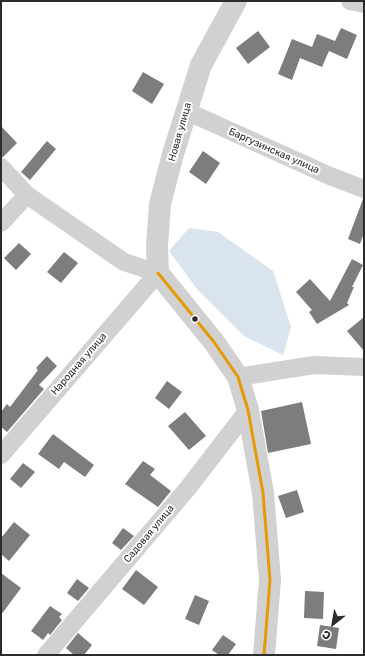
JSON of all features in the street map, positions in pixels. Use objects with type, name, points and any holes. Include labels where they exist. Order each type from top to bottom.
[{"type":"street","points":[[350,1],[364,4]]},
{"type":"street","name":"Новая улица","points":[[158,273],[157,246],[160,204],[186,111],[201,65],[239,2]]},
{"type":"street","name":"Баргузинская улица","points":[[186,111],[330,176],[364,189]]},
{"type":"street","points":[[1,167],[26,194],[124,262],[158,273],[214,342],[238,377],[248,410],[263,493],[270,580],[264,655]]},
{"type":"street","points":[[1,223],[26,194]]},
{"type":"street","name":"Народная улица","points":[[1,455],[158,273]]},
{"type":"street","points":[[238,377],[314,365],[364,367]]},
{"type":"street","name":"Садовая улица","points":[[46,655],[188,488],[248,410]]},
{"type":"shaded area","points":[[189,228],[218,232],[273,271],[291,327],[283,355],[244,336],[197,289],[169,251]]},
{"type":"building","points":[[341,28],[357,35],[347,59],[329,51],[322,67],[300,58],[292,80],[278,74],[292,39],[312,47],[317,34],[335,41]]},
{"type":"building","points":[[258,31],[270,47],[248,64],[236,48]]},
{"type":"building","points":[[143,72],[164,84],[152,104],[132,91]]},
{"type":"building","points":[[1,126],[17,143],[3,157],[1,157]]},
{"type":"building","points":[[47,141],[56,149],[30,180],[21,172]]},
{"type":"building","points":[[203,151],[220,163],[206,184],[189,172]]},
{"type":"building","points":[[363,199],[364,233],[360,244],[348,239]]},
{"type":"building","points":[[19,243],[31,254],[16,270],[4,258]]},
{"type":"building","points":[[64,252],[78,263],[61,283],[47,272]]},
{"type":"building","points":[[352,259],[363,265],[352,287],[354,287],[347,303],[349,305],[317,324],[309,312],[312,310],[296,292],[310,279],[330,301]]},
{"type":"building","points":[[364,317],[364,351],[347,331]]},
{"type":"building","points":[[47,356],[57,366],[39,385],[44,389],[7,432],[1,427],[1,412],[7,404],[10,407],[38,370],[36,368]]},
{"type":"building","points":[[167,381],[182,392],[169,409],[155,398]]},
{"type":"building","points":[[302,402],[311,444],[268,453],[261,411]]},
{"type":"building","points":[[185,412],[206,436],[189,450],[168,426]]},
{"type":"building","points":[[53,434],[94,465],[85,477],[64,462],[59,469],[38,454]]},
{"type":"building","points":[[143,461],[155,469],[150,475],[171,491],[158,507],[125,484]]},
{"type":"building","points":[[23,463],[35,472],[21,488],[10,479]]},
{"type":"building","points":[[297,490],[304,512],[286,518],[278,496]]},
{"type":"building","points":[[14,522],[30,535],[9,561],[1,554],[1,538]]},
{"type":"building","points":[[123,528],[134,536],[121,550],[112,543]]},
{"type":"building","points":[[136,570],[158,587],[144,605],[122,589]]},
{"type":"building","points":[[1,573],[21,588],[1,615]]},
{"type":"building","points":[[77,579],[89,588],[78,601],[67,593]]},
{"type":"building","points":[[305,591],[324,592],[323,619],[304,618]]},
{"type":"building","points":[[195,595],[209,601],[199,625],[185,619]]},
{"type":"building","points":[[50,606],[62,614],[59,617],[62,620],[50,635],[48,633],[43,640],[31,631]]},
{"type":"building","points":[[320,625],[339,628],[336,649],[317,646]]},
{"type":"building","points":[[78,633],[92,645],[84,655],[74,655],[66,648]]},
{"type":"building","points":[[223,635],[236,644],[228,655],[219,655],[212,650]]},
{"type":"transit line","points":[[158,273],[214,342],[238,377],[248,410],[263,493],[270,580],[264,655]]}]
